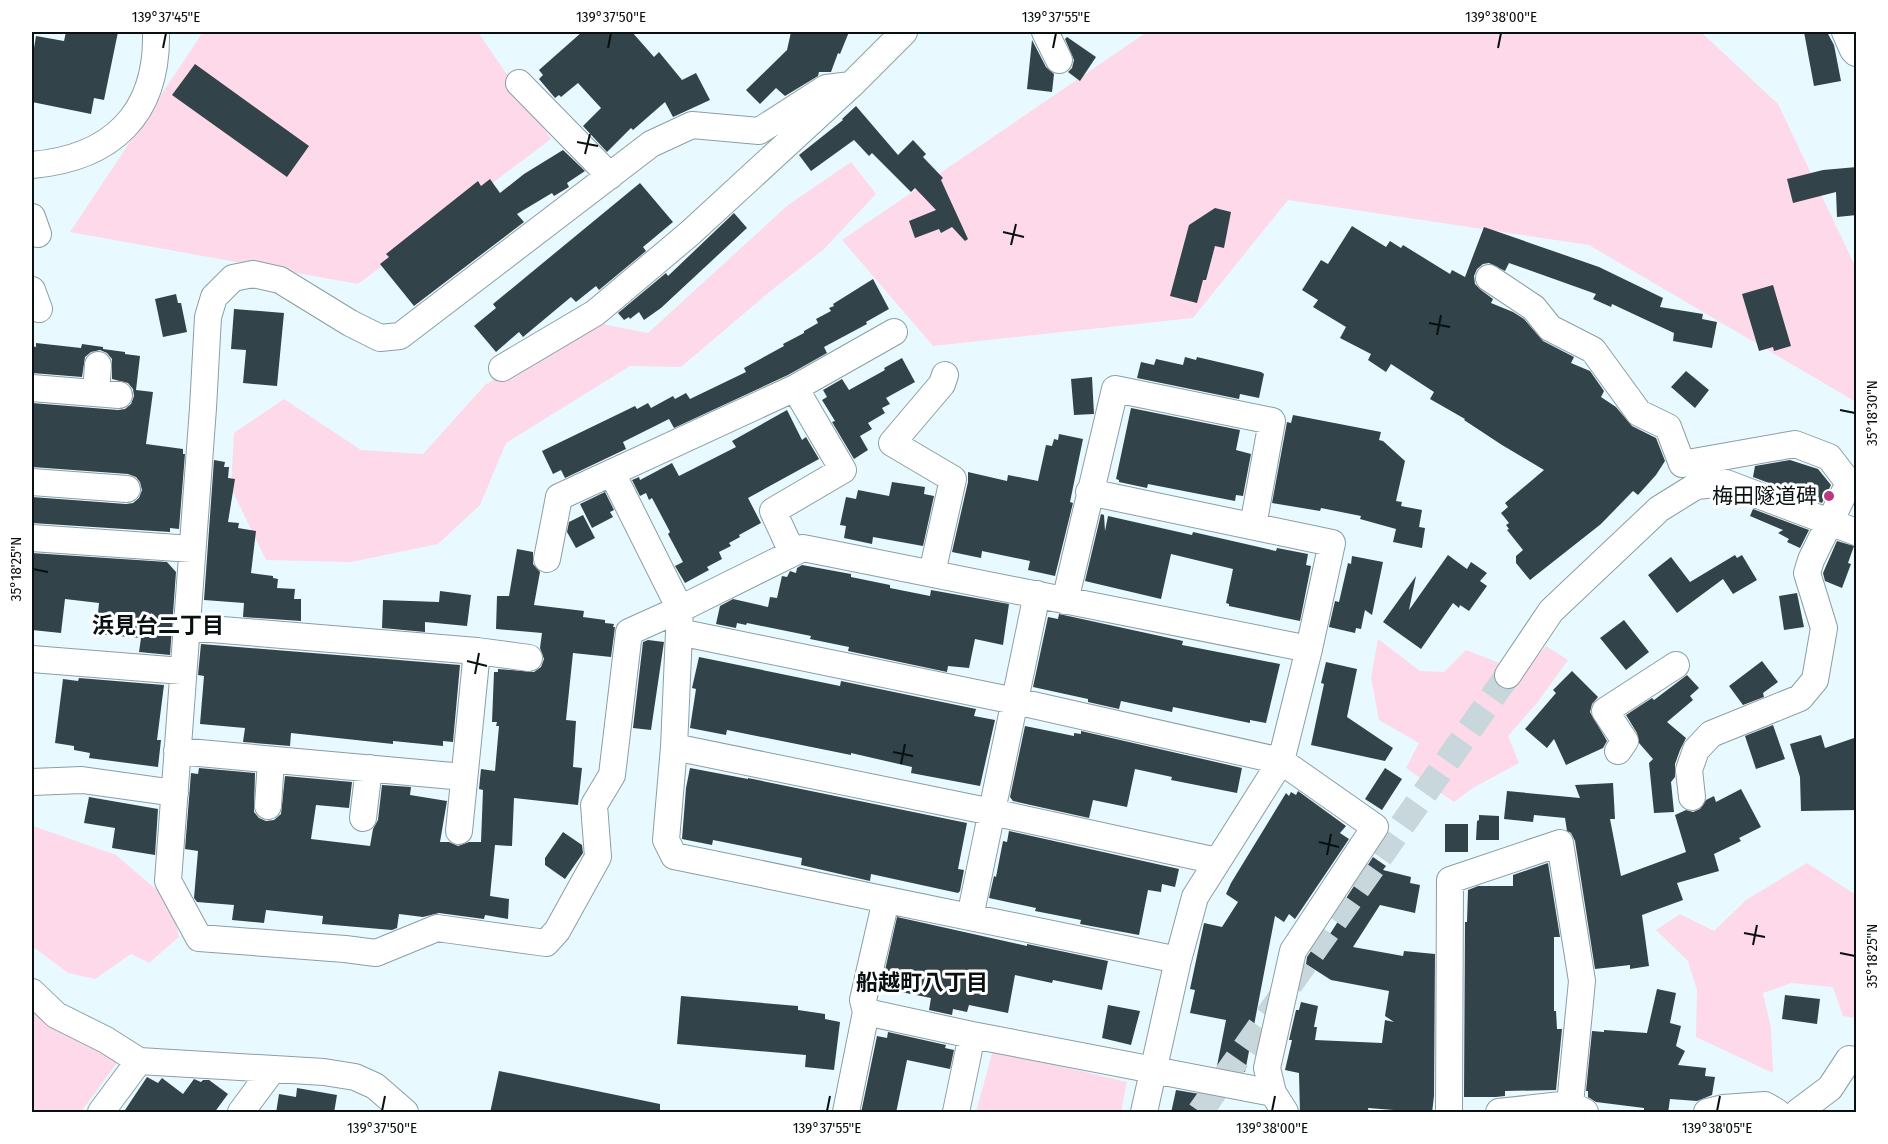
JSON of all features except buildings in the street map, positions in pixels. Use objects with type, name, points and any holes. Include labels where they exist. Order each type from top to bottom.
[{"type":"street","points":[[32,165],[57,163],[88,154],[113,138],[138,111],[151,84],[156,52],[156,32]]},
{"type":"street","points":[[502,368],[595,312],[689,234],[851,85],[904,32]]},
{"type":"street","points":[[1045,32],[1059,60]]},
{"type":"street","points":[[1845,32],[1853,51],[1857,53]]},
{"type":"street","points":[[519,82],[610,176]]},
{"type":"street","points":[[851,85],[826,88],[759,131],[692,125],[651,144],[400,336],[380,338],[350,323],[280,280],[253,274],[233,278],[214,297],[208,317],[168,881],[199,938],[375,953],[437,928],[546,943],[557,931],[598,857],[594,805],[612,775],[629,632],[680,620],[792,552],[803,548],[1310,649]]},
{"type":"street","points":[[1489,278],[1534,308],[1550,328],[1593,350],[1639,413],[1668,427],[1682,464],[1795,444],[1829,457],[1849,483],[1811,560],[1807,573],[1824,628],[1815,680],[1800,698],[1711,734],[1696,750],[1689,770],[1692,797]]},
{"type":"street","points":[[547,559],[559,497],[795,387],[894,332]]},
{"type":"street","points":[[32,388],[107,394],[98,365]]},
{"type":"street","points":[[932,573],[953,479],[892,442],[942,384],[945,375]]},
{"type":"street","points":[[792,552],[773,511],[843,470],[795,387]]},
{"type":"street","points":[[1065,601],[1115,389],[1272,421],[1253,526]]},
{"type":"street","points":[[612,473],[680,620],[674,747],[666,840],[674,856],[1178,960]]},
{"type":"street","points":[[32,482],[127,489]]},
{"type":"street","points":[[1508,675],[1551,611],[1659,509],[1696,486],[1726,483],[1857,532]]},
{"type":"street","points":[[1089,492],[1332,543],[1310,649],[1281,761],[1195,897],[1178,960],[1144,1113]]},
{"type":"street","points":[[32,538],[192,549]]},
{"type":"street","points":[[970,917],[1037,594]]},
{"type":"street","points":[[680,620],[1281,761],[1375,827],[1293,951],[1268,1068],[1279,1103]]},
{"type":"street","points":[[186,627],[529,657]]},
{"type":"street","points":[[459,831],[477,651]]},
{"type":"street","points":[[32,659],[182,671]]},
{"type":"street","points":[[1618,751],[1625,741],[1605,711],[1676,665]]},
{"type":"street","points":[[674,747],[1217,861]]},
{"type":"street","points":[[177,751],[464,777]]},
{"type":"street","points":[[268,807],[272,760]]},
{"type":"street","points":[[363,818],[369,768]]},
{"type":"street","points":[[32,782],[82,780],[174,793]]},
{"type":"street","points":[[1449,1113],[1450,880],[1560,843],[1582,981],[1577,1108],[1499,1113]]},
{"type":"street","points":[[846,1113],[866,1012],[863,1000],[886,900]]},
{"type":"street","points":[[32,992],[56,1015],[106,1040],[139,1061],[273,1069],[355,1077],[375,1086],[405,1113]]},
{"type":"street","points":[[866,1012],[1153,1070],[1279,1103]]},
{"type":"street","points":[[956,1113],[972,1035]]},
{"type":"street","points":[[1798,1113],[1830,1088],[1849,1059],[1857,1061]]},
{"type":"street","points":[[101,1113],[139,1061]]},
{"type":"street","points":[[241,1113],[273,1069]]},
{"type":"street","points":[[1707,1113],[1723,1108],[1765,1105],[1777,1113]]},
{"type":"shaded area","points":[[203,32],[478,32],[551,139],[358,284],[70,232]]},
{"type":"shaded area","points":[[1147,32],[1701,32],[1778,104],[1856,268],[1856,402],[1589,245],[1288,200],[1193,318],[933,346],[842,240]]},
{"type":"shaded area","points":[[851,162],[876,194],[823,250],[681,367],[630,366],[506,443],[480,505],[438,544],[351,562],[266,560],[231,488],[234,433],[284,399],[361,450],[423,454],[486,384],[602,324],[648,333],[788,205]]},
{"type":"shaded area","points":[[1378,639],[1420,671],[1444,672],[1466,650],[1507,666],[1520,678],[1546,646],[1568,660],[1537,703],[1508,736],[1519,763],[1473,788],[1454,802],[1406,768],[1419,743],[1379,720],[1371,678]]},
{"type":"shaded area","points":[[33,826],[116,855],[171,902],[179,937],[149,963],[131,954],[95,979],[68,973],[32,946]]},
{"type":"shaded area","points":[[1807,863],[1856,895],[1856,1018],[1843,1016],[1833,987],[1791,983],[1763,993],[1771,1028],[1773,1073],[1696,1037],[1697,990],[1688,961],[1656,930],[1680,914],[1714,931],[1746,900]]},
{"type":"shaded area","points":[[32,1010],[55,1029],[119,1060],[81,1112],[32,1112]]},
{"type":"shaded area","points":[[993,1050],[1127,1082],[1121,1112],[976,1112]]},
{"type":"tunnel","points":[[1200,1112],[1508,675]]},
{"type":"place","name":"梅田隧道碑","points":[[1829,496]]},
{"type":"district","name":"浜見台二丁目","points":[[158,625]]},
{"type":"district","name":"船越町八丁目","points":[[922,982]]}]
